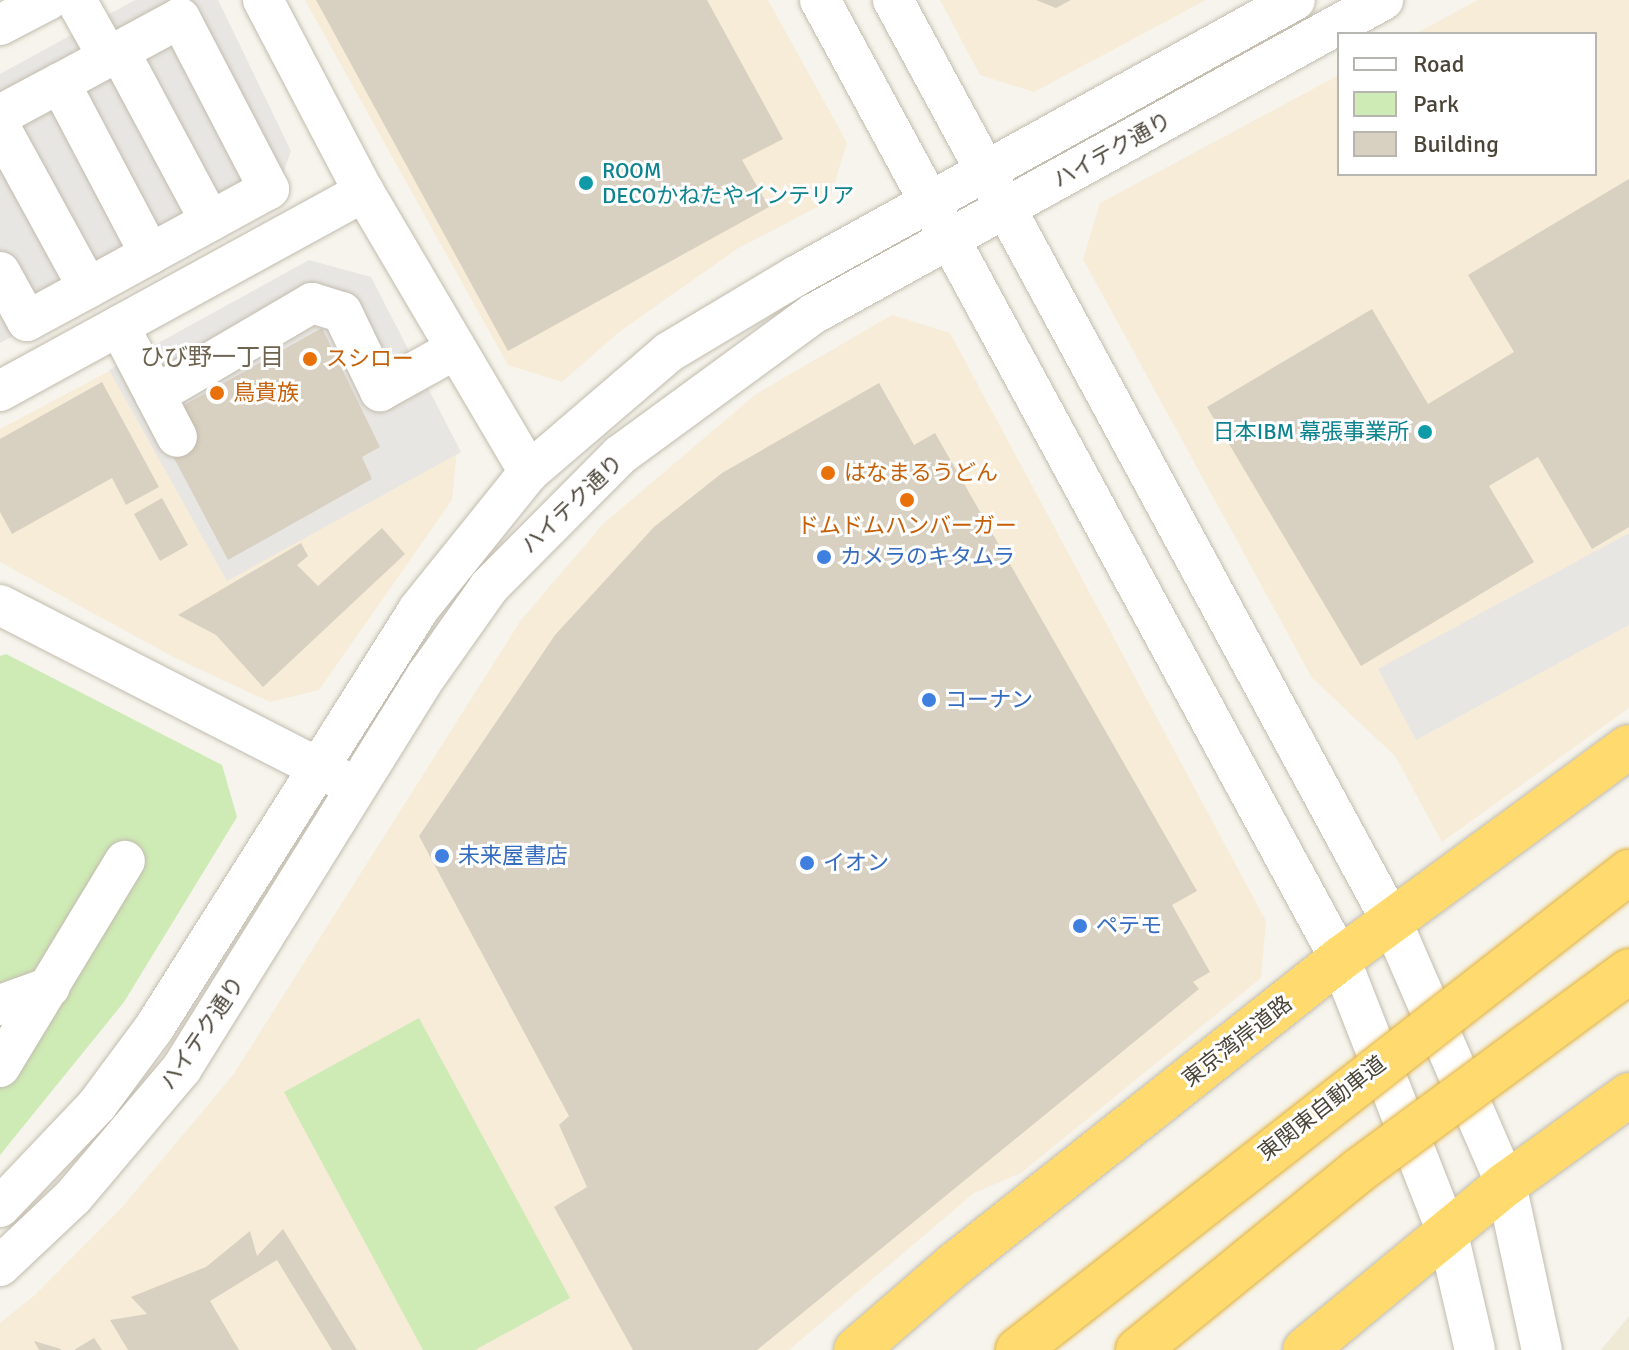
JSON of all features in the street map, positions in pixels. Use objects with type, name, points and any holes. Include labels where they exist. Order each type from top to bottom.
[{"type":"highway","name":"東京湾岸道路","points":[[856,1350],[1050,1190],[1340,959],[1629,747]]},
{"type":"highway","name":"東関東自動車道","points":[[1018,1350],[1629,872]]},
{"type":"highway","points":[[1138,1350],[1358,1171],[1629,971]]},
{"type":"highway","points":[[1305,1350],[1506,1184],[1629,1095]]},
{"type":"highway","points":[[823,1350],[985,1212],[1050,1190]]},
{"type":"street","points":[[0,25],[48,0]]},
{"type":"street","points":[[76,0],[117,52],[210,221]]},
{"type":"street","points":[[100,0],[117,52]]},
{"type":"street","points":[[263,0],[364,192],[529,472]]},
{"type":"street","points":[[820,0],[952,238],[1340,959],[1448,1234],[1475,1350]]},
{"type":"street","points":[[893,0],[1392,922],[1506,1184],[1542,1350]]},
{"type":"street","name":"ハイテク通り","points":[[0,1207],[97,1105],[154,1028],[418,610],[529,472],[669,352],[930,202],[1295,0]]},
{"type":"street","name":"ハイテク通り","points":[[0,1266],[83,1186],[182,1068],[489,587],[620,455],[813,314],[1383,0]]},
{"type":"street","points":[[0,115],[180,18],[269,189],[27,321],[0,272]]},
{"type":"street","points":[[60,83],[150,254]]},
{"type":"street","points":[[0,127],[88,288]]},
{"type":"street","points":[[0,391],[364,192]]},
{"type":"street","points":[[155,395],[312,303],[342,312],[380,391],[456,349]]},
{"type":"street","points":[[119,326],[177,437]]},
{"type":"street","points":[[0,605],[358,789]]},
{"type":"street","points":[[0,1067],[125,861]]},
{"type":"street","points":[[0,1005],[50,987]]},
{"type":"shaded area","points":[[135,0],[218,0],[291,151],[276,194],[0,343],[0,74]]},
{"type":"shaded area","name":"ROOM DECOかねたやインテリア","points":[[305,0],[768,0],[847,143],[829,201],[737,249],[619,332],[562,382],[508,365]]},
{"type":"shaded area","points":[[940,0],[1206,0],[1034,92],[980,75]]},
{"type":"shaded area","points":[[1478,0],[1629,0],[1629,708],[1442,842],[1395,756],[1312,678],[1083,259],[1100,203],[1337,76],[1337,176],[1597,176],[1597,32],[1419,32]]},
{"type":"shaded area","points":[[309,260],[371,277],[461,452],[227,581],[109,370]]},
{"type":"shaded area","points":[[312,264],[457,451],[452,500],[319,690],[270,702],[175,658],[0,562],[0,429]]},
{"type":"shaded area","name":"イオン","points":[[892,315],[950,333],[1266,921],[1261,978],[1021,1173],[974,1193],[789,1350],[0,1350],[0,1323],[35,1295],[123,1206],[233,1075],[521,620],[603,524],[756,394]]},
{"type":"shaded area","points":[[1629,533],[1629,625],[1416,740],[1378,669]]},
{"type":"shaded area","points":[[1629,1316],[1629,1350],[1601,1350]]},
{"type":"green space","points":[[6,654],[222,765],[237,817],[124,1002],[0,1155],[0,656]]},
{"type":"green space","points":[[419,1018],[570,1298],[475,1350],[423,1350],[284,1092]]},
{"type":"building","name":"ROOM DECOかねたやインテリア","points":[[316,0],[707,0],[783,139],[742,160],[769,207],[508,351]]},
{"type":"building","points":[[1036,0],[1071,0],[1056,8]]},
{"type":"building","name":"日本IBM 幕張事業所","points":[[1629,179],[1629,527],[1592,549],[1538,457],[1489,486],[1534,562],[1361,666],[1207,407],[1372,309],[1428,404],[1514,352],[1468,275]]},
{"type":"building","points":[[322,328],[380,447],[362,457],[372,479],[228,560],[167,445],[179,408]]},
{"type":"building","points":[[102,382],[159,487],[126,505],[112,478],[12,534],[0,512],[0,439]]},
{"type":"building","name":"イオン","points":[[879,383],[914,445],[935,433],[1197,891],[1172,905],[1210,972],[1193,982],[1199,989],[757,1350],[633,1350],[554,1207],[587,1187],[559,1125],[569,1116],[419,836],[555,635],[654,527],[722,473]]},
{"type":"building","points":[[162,498],[188,545],[160,561],[134,514]]},
{"type":"building","points":[[382,528],[405,554],[263,687],[216,635],[178,615],[301,543],[308,556],[297,565],[318,586]]},
{"type":"building","points":[[283,1229],[357,1350],[332,1350],[277,1260],[210,1301],[239,1350],[128,1350],[110,1320],[147,1314],[131,1297],[206,1267],[250,1231],[257,1256]]},
{"type":"building","points":[[94,1338],[102,1350],[74,1350]]},
{"type":"building","points":[[34,1341],[61,1349],[61,1350],[39,1350]]},
{"type":"place","name":"ROOM DECOかねたやインテリア","points":[[586,183]]},
{"type":"place","name":"スシロー","points":[[310,359]]},
{"type":"place","name":"鳥貴族","points":[[217,393]]},
{"type":"place","name":"日本IBM 幕張事業所","points":[[1425,432]]},
{"type":"place","name":"はなまるうどん","points":[[828,473]]},
{"type":"place","name":"ドムドムハンバーガー","points":[[907,500]]},
{"type":"place","name":"カメラのキタムラ","points":[[824,557]]},
{"type":"place","name":"コーナン","points":[[929,700]]},
{"type":"place","name":"未来屋書店","points":[[442,856]]},
{"type":"place","name":"イオン","points":[[807,863]]},
{"type":"place","name":"ペテモ","points":[[1080,926]]},
{"type":"district","name":"ひび野一丁目","points":[[212,358]]}]
